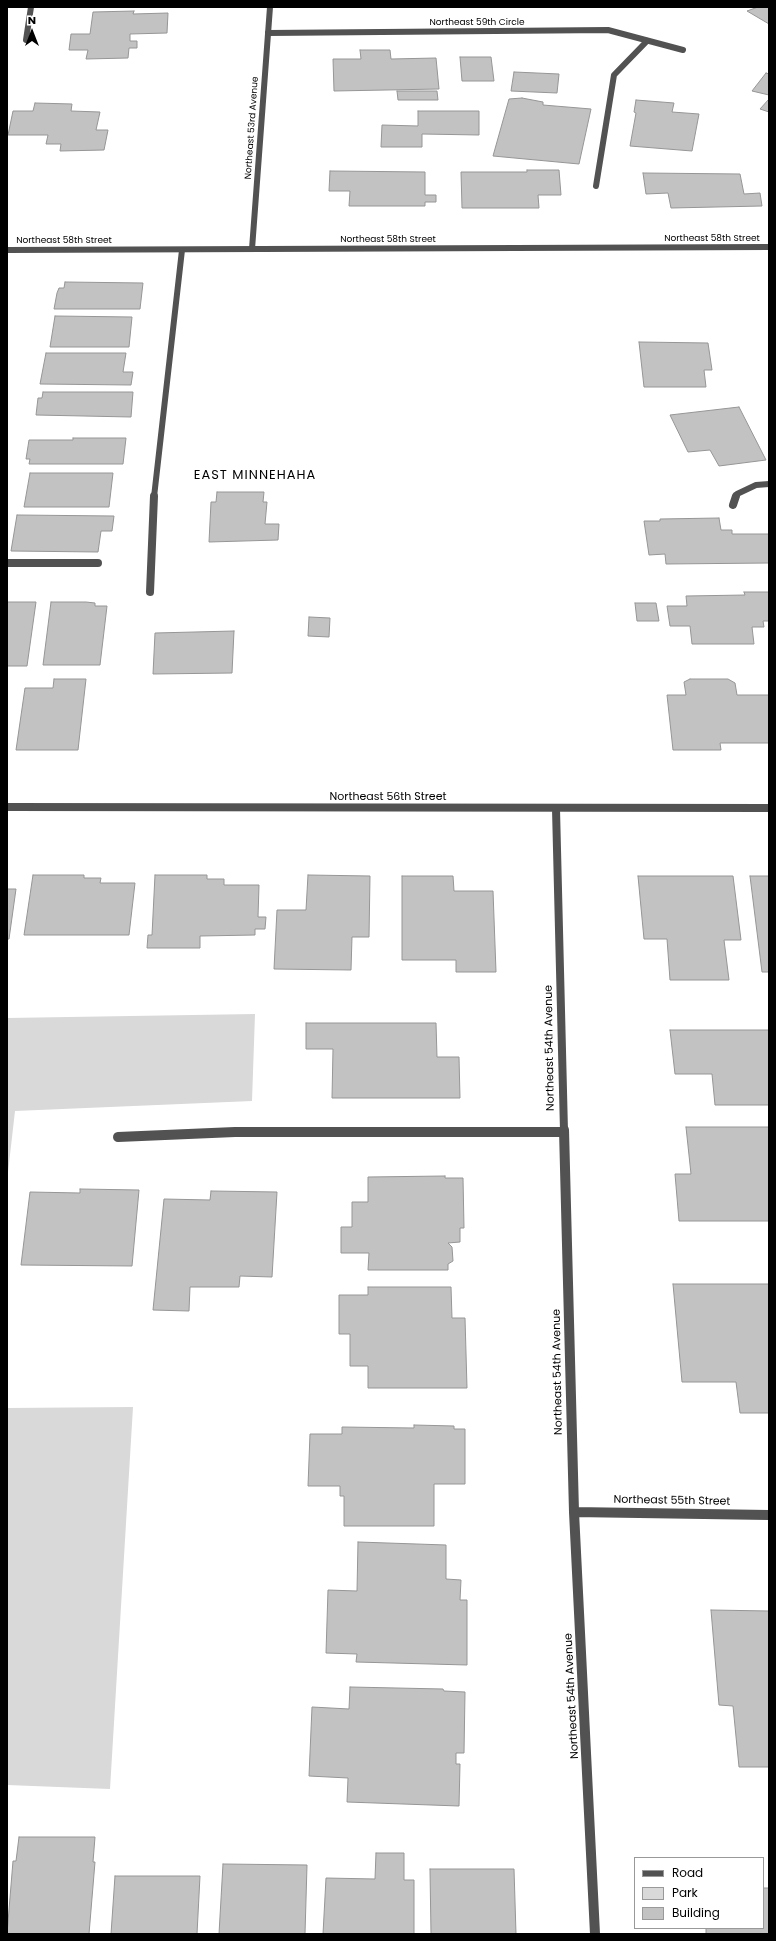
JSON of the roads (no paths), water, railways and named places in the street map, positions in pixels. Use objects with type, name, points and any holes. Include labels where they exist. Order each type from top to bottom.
[{"type":"street","points":[[26,40],[31,7]]},
{"type":"street","name":"Northeast 53rd Avenue","points":[[252,249],[270,7]]},
{"type":"street","name":"Northeast 59th Circle","points":[[268,33],[608,30],[683,50]]},
{"type":"street","points":[[596,186],[614,75],[647,41]]},
{"type":"street","name":"Northeast 58th Street","points":[[7,250],[769,247]]},
{"type":"street","points":[[150,592],[155,485],[182,250]]},
{"type":"street","points":[[733,505],[737,494],[756,485],[769,484]]},
{"type":"street","points":[[7,563],[98,563]]},
{"type":"street","name":"Northeast 56th Street","points":[[7,807],[556,809],[769,808]]},
{"type":"street","name":"Northeast 54th Avenue","points":[[556,809],[574,1512],[595,1934]]},
{"type":"street","points":[[118,1137],[234,1132],[564,1132]]},
{"type":"street","name":"Northeast 55th Street","points":[[574,1512],[769,1515]]},
{"type":"district","name":"EAST MINNEHAHA","points":[[255,476]]}]
